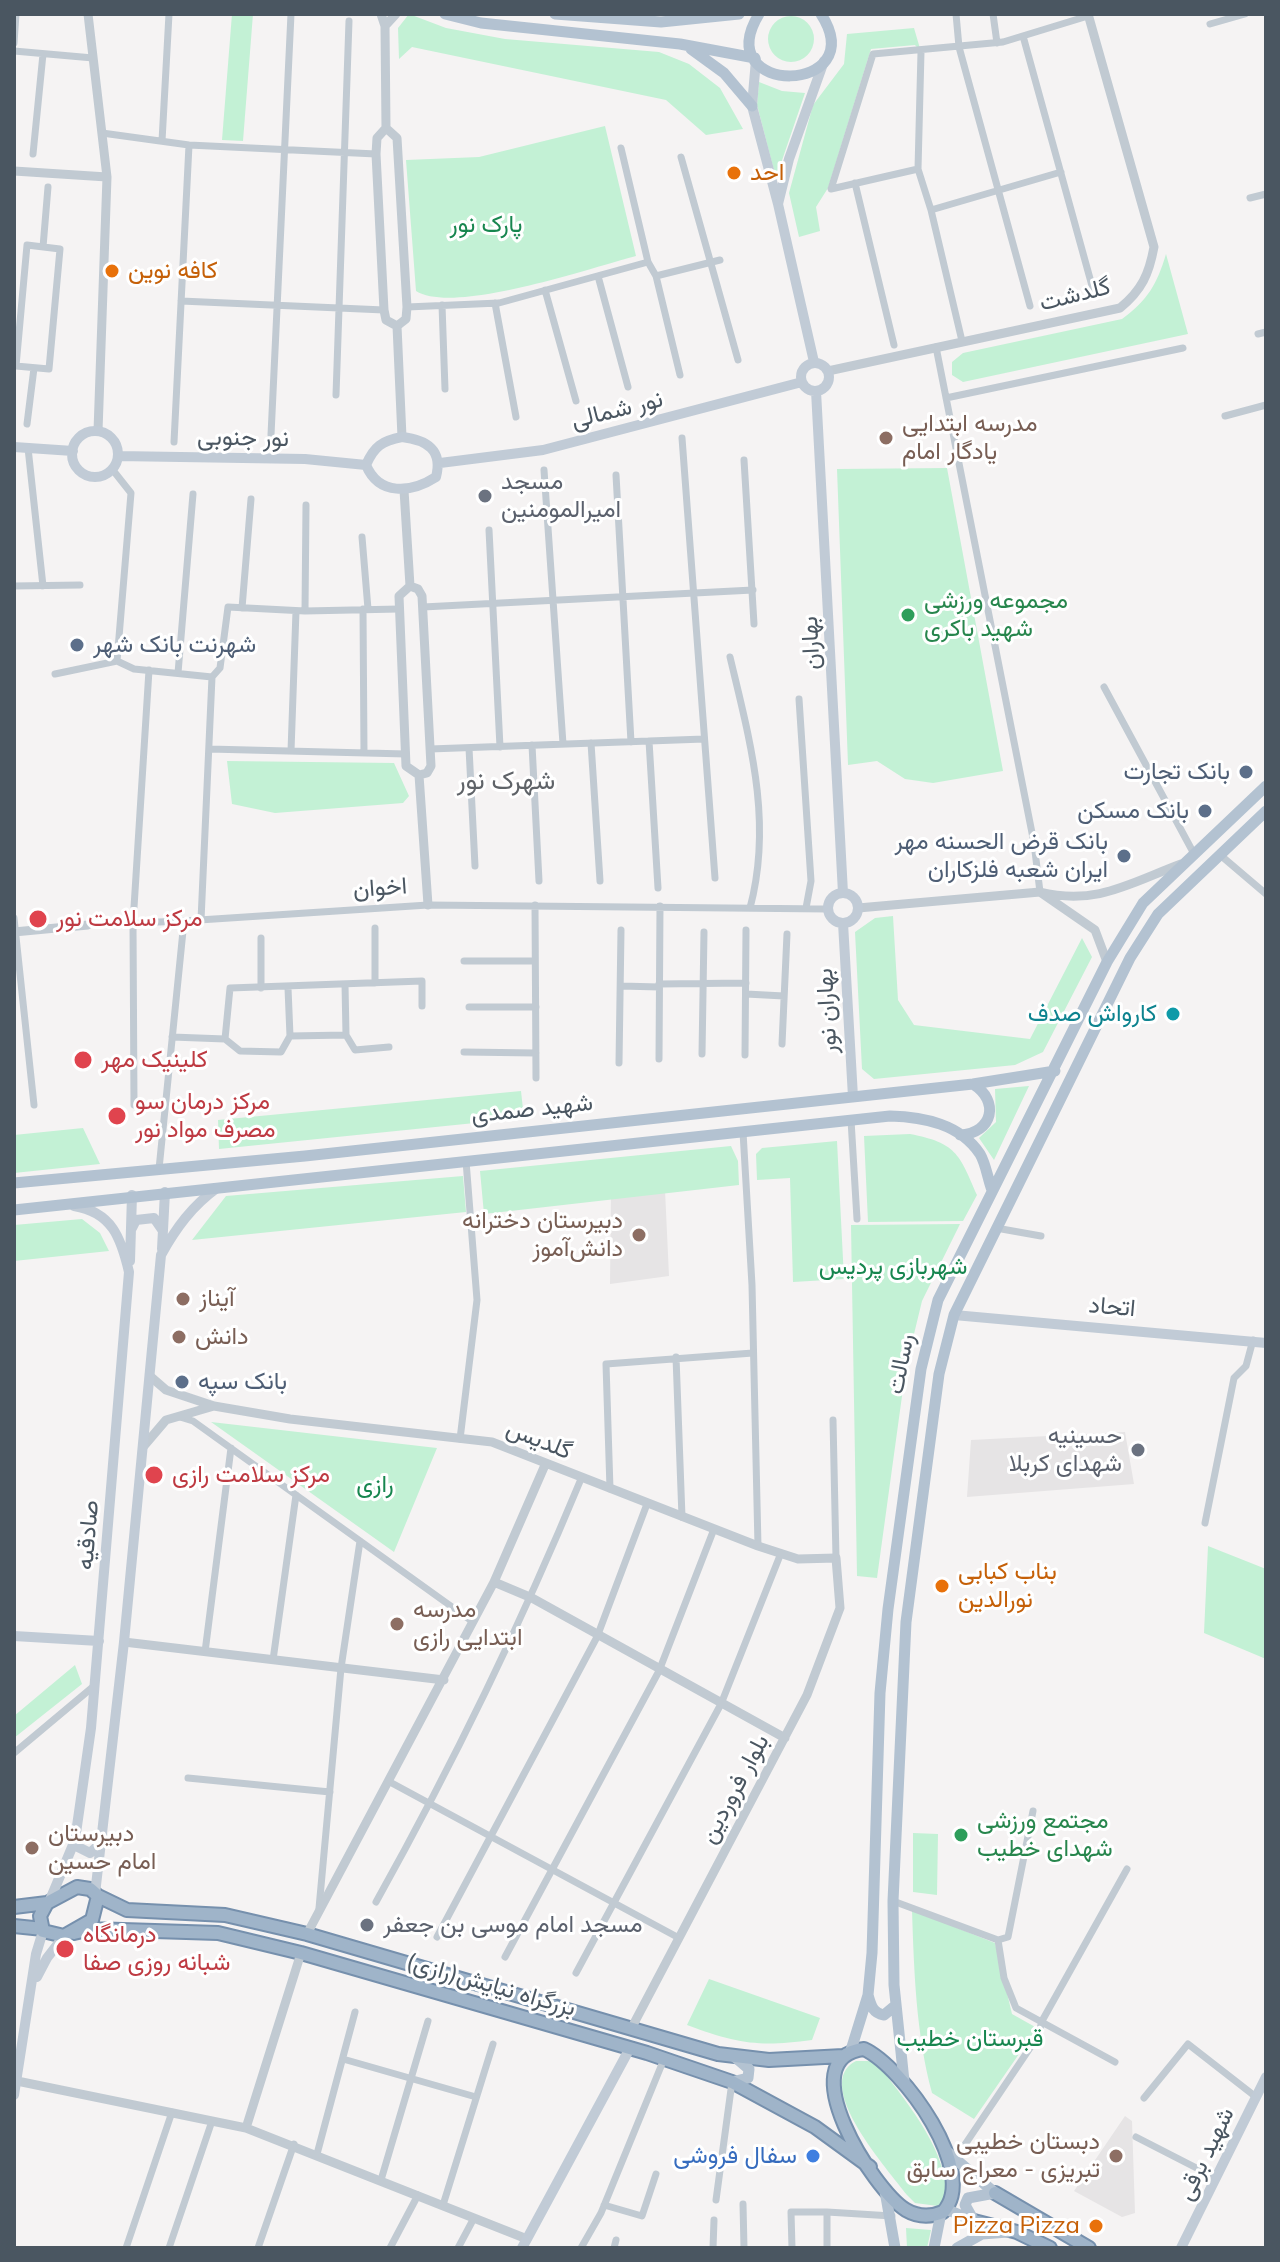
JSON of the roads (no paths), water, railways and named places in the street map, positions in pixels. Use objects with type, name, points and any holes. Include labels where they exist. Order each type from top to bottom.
[{"type":"highway","points":[[14,1907],[49,1902],[77,1887],[96,1895],[92,1920],[69,1934],[14,1926]]},
{"type":"highway","name":"بزرگراه نیایش(رازی)","points":[[96,1895],[127,1910],[225,1915],[307,1934],[735,2057],[769,2060],[847,2053]]},
{"type":"highway","points":[[43,1930],[40,1916],[49,1902]]},
{"type":"highway","name":"بزرگراه نیایش(رازی)","points":[[69,1934],[91,1929],[218,1933],[301,1953],[630,2048],[732,2082],[815,2127],[870,2167]]},
{"type":"highway","points":[[864,2049],[883,2057],[904,2081],[945,2150],[955,2187],[943,2211],[914,2214],[895,2201],[851,2141],[836,2104],[834,2077],[847,2053],[864,2049]]},
{"type":"highway","points":[[995,2193],[1089,2248]]},
{"type":"highway","points":[[974,2221],[1017,2232],[1050,2248]]},
{"type":"main road","points":[[445,14],[527,30],[680,44],[756,59],[776,76],[790,79],[803,77],[824,60]]},
{"type":"main road","points":[[555,14],[661,22],[739,14]]},
{"type":"main road","points":[[759,14],[750,36],[756,59],[752,106],[814,362],[828,371],[827,384],[816,391],[802,382],[803,369],[814,362]]},
{"type":"main road","points":[[778,204],[789,159],[829,49],[830,20],[821,14]]},
{"type":"main road","points":[[680,44],[724,73],[752,106]]},
{"type":"main road","name":"نور شمالی","points":[[440,463],[543,450],[802,382]]},
{"type":"main road","name":"بهاران","points":[[816,391],[843,893]]},
{"type":"main road","points":[[98,431],[111,437],[118,456],[112,469],[100,476],[86,475],[76,465],[73,451],[84,434],[98,431]]},
{"type":"main road","points":[[402,437],[418,439],[433,447],[440,463],[436,477],[422,486],[404,490],[385,487],[372,478],[366,465],[373,449],[385,440],[402,437]]},
{"type":"main road","points":[[14,447],[73,451]]},
{"type":"main road","name":"نور جنوبی","points":[[118,456],[305,459],[366,465]]},
{"type":"main road","name":"رسالت","points":[[847,2053],[868,1995],[880,1693],[915,1405],[938,1300],[1107,962],[1143,903],[1193,852],[1266,786]]},
{"type":"main road","name":"رسالت","points":[[904,2081],[896,2005],[893,1901],[906,1622],[931,1419],[954,1315],[1130,958],[1158,914],[1266,811]]},
{"type":"main road","points":[[843,893],[852,896],[858,908],[856,917],[843,923],[831,917],[828,909],[831,900],[843,893]]},
{"type":"main road","name":"بهاران نور","points":[[843,923],[853,1097]]},
{"type":"main road","points":[[1053,1070],[1069,1078]]},
{"type":"main road","name":"شهید صمدی","points":[[14,1183],[973,1084],[1053,1070]]},
{"type":"main road","points":[[960,1135],[974,1134],[984,1128],[990,1117],[991,1103],[986,1092],[973,1084]]},
{"type":"main road","name":"شهید صمدی","points":[[14,1210],[851,1120],[922,1117],[960,1135],[980,1155],[992,1190]]},
{"type":"main road","points":[[613,1123],[608,1126],[605,1137],[616,1145]]},
{"type":"main road","points":[[574,1127],[586,1133],[587,1142],[579,1149]]},
{"type":"main road","name":"صادقیه","points":[[96,1895],[161,1255],[174,1231],[198,1202],[220,1186]]},
{"type":"main road","points":[[161,1255],[165,1192]]},
{"type":"main road","points":[[129,1272],[132,1195]]},
{"type":"main road","name":"صادقیه","points":[[49,1902],[75,1840],[95,1684],[129,1272],[122,1245],[111,1225],[94,1209],[65,1204]]},
{"type":"main road","points":[[132,1229],[136,1220],[154,1218],[161,1223],[163,1233]]},
{"type":"main road","name":"اتحاد","points":[[954,1315],[1266,1343]]},
{"type":"main road","points":[[14,1636],[99,1641]]},
{"type":"main road","points":[[75,1840],[76,1846],[90,1853],[101,1843]]},
{"type":"main road","points":[[14,2095],[36,1954],[43,1930]]},
{"type":"main road","points":[[33,1987],[47,1958],[69,1934]]},
{"type":"main road","points":[[868,1995],[871,2007],[878,2014],[884,2015],[896,2005]]},
{"type":"main road","points":[[524,2244],[630,2048]]},
{"type":"main road","points":[[732,2082],[748,2078],[749,2069],[735,2057]]},
{"type":"main road","name":"شهید برقی","points":[[1181,2248],[1266,2077]]},
{"type":"main road","points":[[945,2150],[995,2193]]},
{"type":"main road","points":[[883,2186],[892,2216],[895,2248]]},
{"type":"main road","points":[[974,2221],[965,2205],[968,2198],[995,2193]]},
{"type":"main road","points":[[934,2248],[943,2211],[974,2221]]},
{"type":"main road","points":[[957,2248],[982,2234],[1017,2232]]},
{"type":"street","points":[[14,43],[16,14]]},
{"type":"street","points":[[88,14],[107,177],[98,431]]},
{"type":"street","points":[[162,141],[169,14]]},
{"type":"street","points":[[271,435],[291,14]]},
{"type":"street","points":[[381,14],[385,26],[386,128],[377,138],[376,154],[384,310],[386,320],[397,326]]},
{"type":"street","points":[[385,26],[396,14]]},
{"type":"street","points":[[956,14],[959,47],[1030,306]]},
{"type":"street","points":[[993,14],[997,43]]},
{"type":"street","points":[[1210,24],[1245,14]]},
{"type":"street","points":[[918,169],[831,189],[873,54],[997,43],[1088,15]]},
{"type":"street","name":"گلدشت","points":[[828,371],[1120,308],[1138,293],[1149,270],[1154,247],[1088,15]]},
{"type":"street","points":[[336,395],[349,21]]},
{"type":"street","points":[[1023,36],[1094,293]]},
{"type":"street","points":[[14,51],[93,58]]},
{"type":"street","points":[[921,52],[918,169],[931,210],[962,341]]},
{"type":"street","points":[[33,154],[43,54]]},
{"type":"street","points":[[386,128],[397,138],[399,154],[407,307],[406,319],[397,326]]},
{"type":"street","points":[[102,133],[189,145],[376,154]]},
{"type":"street","points":[[174,442],[189,145]]},
{"type":"street","points":[[621,148],[648,262],[656,276],[680,375]]},
{"type":"street","points":[[681,157],[715,261],[738,360]]},
{"type":"street","points":[[14,171],[107,177]]},
{"type":"street","points":[[931,210],[1061,172]]},
{"type":"street","points":[[855,183],[894,345]]},
{"type":"street","points":[[43,247],[48,187]]},
{"type":"street","points":[[1250,198],[1266,194]]},
{"type":"street","points":[[27,245],[43,247],[60,249],[49,369],[16,366],[18,296],[27,245]]},
{"type":"street","points":[[656,276],[715,261]]},
{"type":"street","points":[[407,307],[495,303],[648,262]]},
{"type":"street","points":[[598,276],[628,387]]},
{"type":"street","points":[[545,290],[576,401]]},
{"type":"street","points":[[181,301],[384,310]]},
{"type":"street","points":[[495,303],[516,417]]},
{"type":"street","points":[[442,305],[445,389]]},
{"type":"street","points":[[397,326],[402,437]]},
{"type":"street","points":[[936,347],[1034,843],[1040,892],[1095,930],[1107,962]]},
{"type":"street","points":[[946,398],[1183,348]]},
{"type":"street","points":[[27,424],[34,368]]},
{"type":"street","points":[[1225,416],[1266,405]]},
{"type":"street","points":[[682,438],[715,878]]},
{"type":"street","points":[[28,448],[43,586]]},
{"type":"street","points":[[744,460],[754,624]]},
{"type":"street","points":[[112,469],[131,493],[117,661]]},
{"type":"street","points":[[544,470],[563,744]]},
{"type":"street","points":[[616,475],[631,742]]},
{"type":"street","points":[[404,490],[410,586]]},
{"type":"street","points":[[178,673],[193,494]]},
{"type":"street","points":[[242,608],[251,499]]},
{"type":"street","points":[[291,751],[306,505]]},
{"type":"street","points":[[489,530],[500,747]]},
{"type":"street","points":[[362,537],[364,753]]},
{"type":"street","points":[[14,586],[80,585]]},
{"type":"street","points":[[410,586],[418,589],[423,607],[431,766],[427,773],[419,775],[406,766],[399,596],[410,586]]},
{"type":"street","points":[[423,607],[753,590]]},
{"type":"street","points":[[201,920],[212,677],[220,668],[228,607],[301,611],[399,609]]},
{"type":"street","points":[[730,657],[758,778],[760,871],[750,908]]},
{"type":"street","points":[[55,674],[117,661],[134,669],[212,677]]},
{"type":"street","points":[[134,1105],[133,923],[149,670]]},
{"type":"street","points":[[1104,687],[1193,852]]},
{"type":"street","points":[[799,699],[811,881],[806,908]]},
{"type":"street","points":[[430,749],[704,739]]},
{"type":"street","points":[[649,741],[658,888]]},
{"type":"street","points":[[591,743],[600,881]]},
{"type":"street","points":[[532,745],[539,881]]},
{"type":"street","points":[[469,748],[475,866]]},
{"type":"street","points":[[209,749],[406,754]]},
{"type":"street","points":[[419,775],[428,905]]},
{"type":"street","points":[[1219,853],[1266,894]]},
{"type":"street","points":[[858,908],[1040,892],[1067,898],[1088,898],[1181,864]]},
{"type":"street","name":"اخوان","points":[[133,923],[428,905],[828,909]]},
{"type":"street","points":[[535,905],[536,1078]]},
{"type":"street","points":[[659,1059],[660,906]]},
{"type":"street","points":[[14,918],[34,1105]]},
{"type":"street","points":[[159,1169],[184,921]]},
{"type":"street","points":[[15,932],[88,925]]},
{"type":"street","points":[[375,928],[375,983]]},
{"type":"street","points":[[619,1063],[621,930]]},
{"type":"street","points":[[745,1055],[746,930]]},
{"type":"street","points":[[702,1054],[704,932]]},
{"type":"street","points":[[782,1044],[787,934]]},
{"type":"street","points":[[261,938],[261,988]]},
{"type":"street","points":[[464,961],[535,961]]},
{"type":"street","points":[[225,1039],[230,988],[422,981],[422,1006]]},
{"type":"street","points":[[621,986],[746,983]]},
{"type":"street","points":[[345,984],[346,1035],[355,1050],[389,1047]]},
{"type":"street","points":[[172,1037],[225,1039],[240,1051],[281,1052],[290,1036],[288,988]]},
{"type":"street","points":[[746,994],[784,996]]},
{"type":"street","points":[[469,1007],[536,1007]]},
{"type":"street","points":[[290,1036],[346,1035]]},
{"type":"street","points":[[464,1052],[536,1053]]},
{"type":"street","points":[[851,1120],[857,1219]]},
{"type":"street","points":[[743,1132],[758,1546]]},
{"type":"street","points":[[460,1439],[477,1300],[466,1161]]},
{"type":"street","points":[[996,1228],[1041,1236]]},
{"type":"street","points":[[1205,1523],[1234,1378],[1246,1366],[1253,1340]]},
{"type":"street","points":[[610,1489],[606,1364],[753,1353]]},
{"type":"street","points":[[676,1357],[682,1517]]},
{"type":"street","name":"گلدیس","points":[[151,1377],[166,1390],[214,1406],[290,1419],[492,1442],[758,1546],[798,1559],[836,1558]]},
{"type":"street","points":[[143,1447],[166,1420],[214,1406]]},
{"type":"street","points":[[178,1416],[193,1421],[473,1622]]},
{"type":"street","points":[[833,1420],[836,1558]]},
{"type":"street","points":[[205,1652],[231,1448]]},
{"type":"street","points":[[307,1934],[494,1582],[545,1465]]},
{"type":"street","points":[[376,1902],[431,1804],[532,1598],[581,1479]]},
{"type":"street","points":[[273,1660],[296,1495]]},
{"type":"street","points":[[437,1937],[597,1637],[647,1504]]},
{"type":"street","points":[[505,1957],[659,1671],[714,1529]]},
{"type":"street","points":[[319,1912],[341,1668],[360,1541]]},
{"type":"street","points":[[576,1973],[721,1704],[781,1553]]},
{"type":"street","name":"بلوار فروردین","points":[[631,2029],[807,1695],[840,1608],[836,1558]]},
{"type":"street","points":[[494,1582],[532,1598],[597,1637],[785,1738]]},
{"type":"street","points":[[124,1642],[444,1680]]},
{"type":"street","points":[[14,1753],[95,1684]]},
{"type":"street","points":[[188,1778],[330,1792]]},
{"type":"street","points":[[388,1781],[679,1938]]},
{"type":"street","points":[[893,1901],[998,1940],[1008,1937],[1033,1811]]},
{"type":"street","points":[[964,2146],[1038,2036],[1042,2021],[1127,1869]]},
{"type":"street","points":[[998,1940],[1004,1978],[1016,2008],[1115,2062]]},
{"type":"street","points":[[246,2128],[301,1953]]},
{"type":"street","points":[[317,2154],[355,2012]]},
{"type":"street","points":[[381,2180],[428,2021]]},
{"type":"street","points":[[443,2205],[493,2044]]},
{"type":"street","points":[[1144,2098],[1188,2044],[1256,2097]]},
{"type":"street","points":[[343,2059],[476,2097]]},
{"type":"street","points":[[581,2248],[604,2205],[664,2059]]},
{"type":"street","points":[[17,2081],[246,2128],[294,2144],[443,2205],[524,2244]]},
{"type":"street","points":[[716,2200],[732,2082]]},
{"type":"street","points":[[126,2248],[172,2112]]},
{"type":"street","points":[[169,2248],[212,2121]]},
{"type":"street","points":[[1136,2137],[1216,2178]]},
{"type":"street","points":[[258,2248],[294,2144]]},
{"type":"street","points":[[604,2205],[642,2216],[656,2174]]},
{"type":"street","points":[[390,2248],[418,2195]]},
{"type":"street","points":[[743,2204],[744,2248]]},
{"type":"street","points":[[792,2248],[791,2212],[892,2216]]},
{"type":"street","points":[[827,2212],[827,2248]]},
{"type":"street","points":[[458,2248],[474,2218]]},
{"type":"street","points":[[713,2248],[714,2220]]},
{"type":"place","name":"احد","points":[[734,173]]},
{"type":"place","name":"کافه نوین","points":[[112,271]]},
{"type":"place","name":"مدرسه ابتدایی یادگار امام","points":[[886,438]]},
{"type":"place","name":"مسجد امیرالمومنین","points":[[485,496]]},
{"type":"place","name":"مجموعه ورزشی شهید باکری","points":[[908,615]]},
{"type":"place","name":"شهرنت بانک شهر","points":[[77,645]]},
{"type":"place","name":"بانک تجارت","points":[[1246,772]]},
{"type":"place","name":"بانک مسکن","points":[[1205,811]]},
{"type":"place","name":"بانک قرض الحسنه مهر ایران شعبه فلزکاران","points":[[1124,856]]},
{"type":"place","name":"مرکز سلامت نور","points":[[38,919]]},
{"type":"place","name":"کارواش صدف","points":[[1173,1014]]},
{"type":"place","name":"کلینیک مهر","points":[[83,1060]]},
{"type":"place","name":"مرکز درمان سو مصرف مواد نور","points":[[117,1116]]},
{"type":"place","name":"دبیرستان دخترانه دانش‌آموز","points":[[639,1235]]},
{"type":"place","name":"آیناز","points":[[183,1299]]},
{"type":"place","name":"دانش","points":[[179,1337]]},
{"type":"place","name":"بانک سپه","points":[[182,1382]]},
{"type":"place","name":"حسینیه شهدای کربلا","points":[[1138,1450]]},
{"type":"place","name":"مرکز سلامت رازی","points":[[154,1475]]},
{"type":"place","name":"بناب کبابی نورالدین","points":[[942,1586]]},
{"type":"place","name":"مدرسه ابتدایی رازی","points":[[397,1624]]},
{"type":"place","name":"مجتمع ورزشی شهدای خطیب","points":[[961,1835]]},
{"type":"place","name":"دبیرستان امام حسین","points":[[32,1848]]},
{"type":"place","name":"مسجد امام موسی بن جعفر","points":[[367,1925]]},
{"type":"place","name":"درمانگاه شبانه روزی صفا","points":[[65,1949]]},
{"type":"place","name":"سفال فروشی","points":[[813,2156]]},
{"type":"place","name":"دبستان خطیبی تبریزی - معراج سابق","points":[[1116,2156]]},
{"type":"place","name":"Pizza Pizza","points":[[1096,2226]]},
{"type":"district","name":"شهرک نور","points":[[506,781]]},
{"type":"park label","name":"پارک نور","points":[[486,225]]},
{"type":"park label","name":"شهربازی پردیس","points":[[893,1267]]},
{"type":"park label","name":"رازی","points":[[375,1485]]},
{"type":"park label","name":"قبرستان خطیب","points":[[970,2039]]}]
